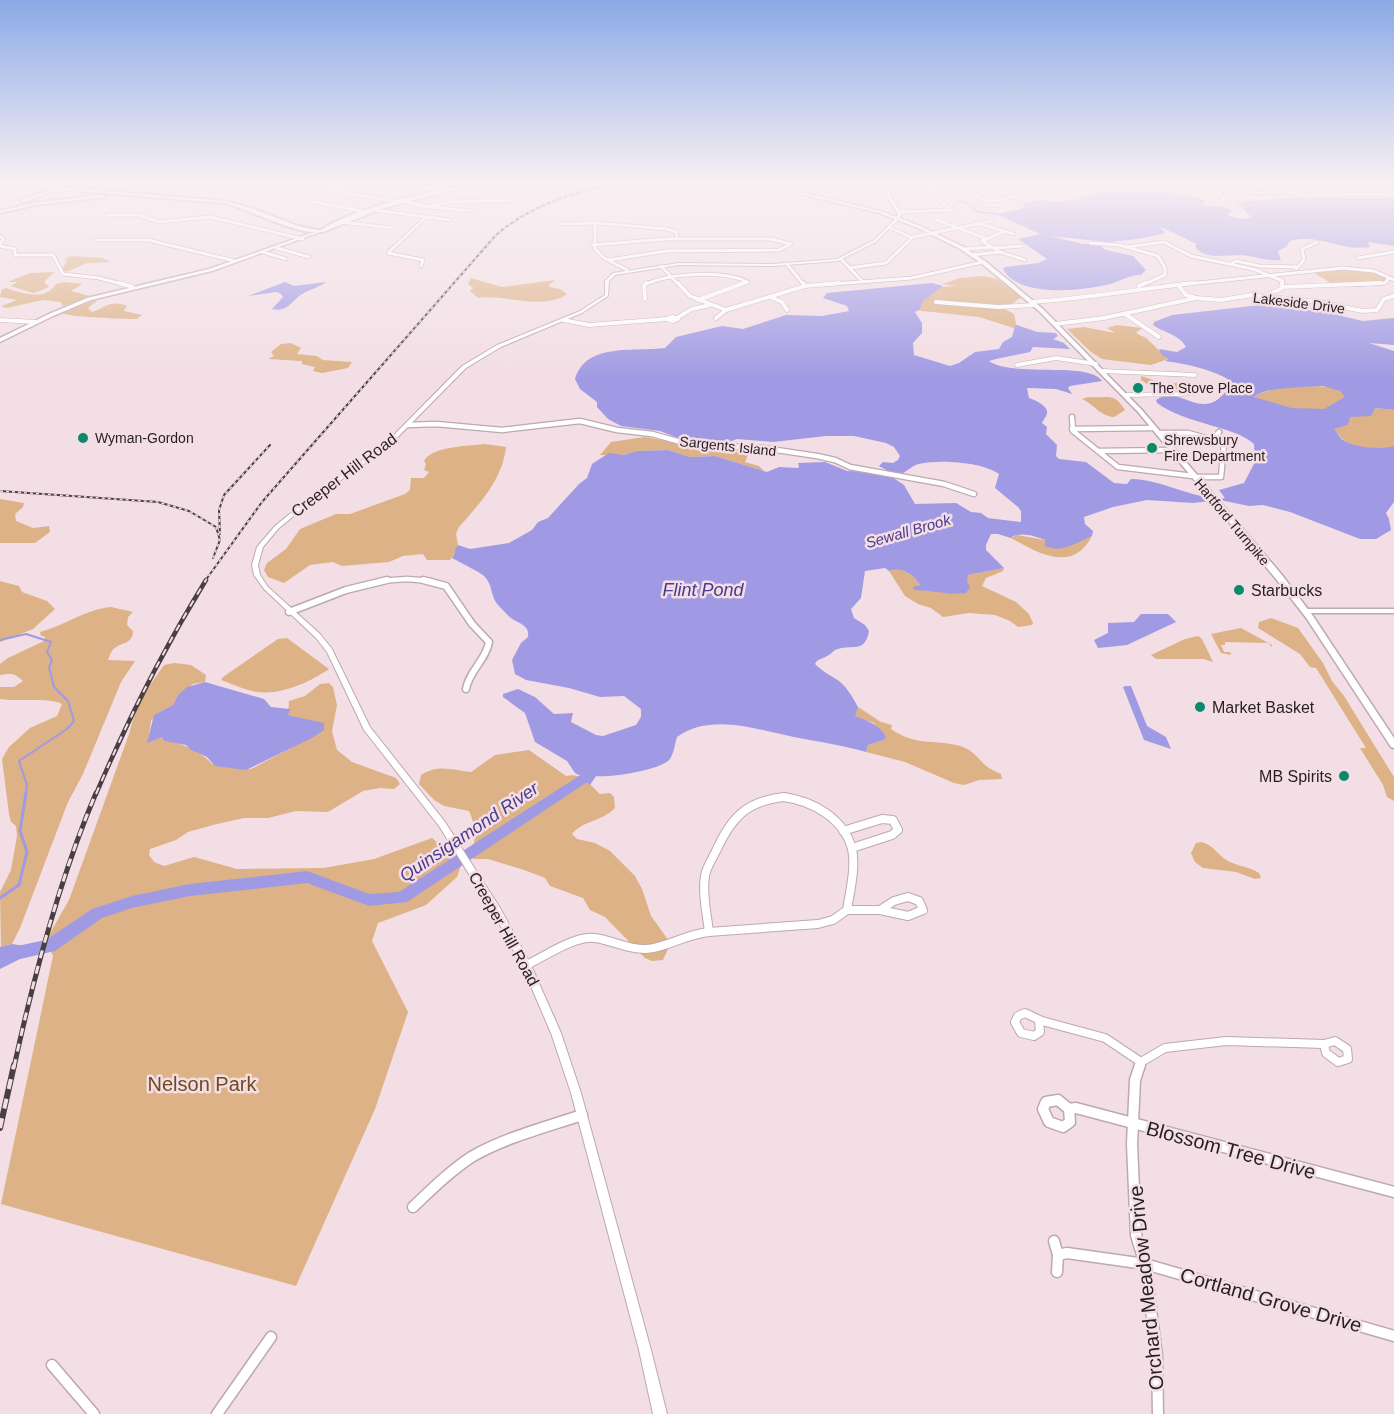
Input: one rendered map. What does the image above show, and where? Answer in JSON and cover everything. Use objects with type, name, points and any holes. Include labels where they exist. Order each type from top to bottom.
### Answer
[{"type":"main road","points":[[0,340],[82,302],[133,287],[194,274],[276,248]]},
{"type":"main road","name":"Hartford Turnpike","points":[[964,249],[1033,303],[1125,395],[1305,611],[1394,745]]},
{"type":"main road","points":[[1305,611],[1394,612]]},
{"type":"street","points":[[10,248],[15,249],[15,255],[53,255],[59,272],[64,275],[99,278],[133,287]]},
{"type":"street","points":[[181,248],[235,261]]},
{"type":"street","points":[[276,248],[309,257]]},
{"type":"street","points":[[393,248],[388,253],[423,260],[421,266]]},
{"type":"street","points":[[594,248],[598,254],[626,271],[661,266],[787,264],[841,259],[862,248]]},
{"type":"street","points":[[609,260],[654,252],[776,250],[782,248]]},
{"type":"street","points":[[849,268],[886,263],[902,248]]},
{"type":"street","points":[[964,249],[993,248],[1025,260]]},
{"type":"street","points":[[1126,290],[1161,278],[1166,272],[1158,256],[1130,248]]},
{"type":"street","points":[[1176,248],[1194,257],[1272,275],[1282,281],[1282,287]]},
{"type":"street","points":[[1294,273],[1304,260],[1302,249],[1304,248]]},
{"type":"street","points":[[263,252],[286,259]]},
{"type":"street","points":[[972,255],[1000,252]]},
{"type":"street","points":[[1374,271],[1358,258],[1394,252]]},
{"type":"street","points":[[841,259],[863,282]]},
{"type":"street","points":[[1231,264],[1238,261],[1259,266],[1297,267]]},
{"type":"street","points":[[716,318],[726,310],[805,286],[915,278],[983,262]]},
{"type":"street","points":[[787,264],[805,286]]},
{"type":"street","points":[[661,266],[685,292],[698,300],[726,310]]},
{"type":"street","points":[[936,302],[991,307],[1072,299],[1126,290],[1349,268],[1374,271],[1394,280]]},
{"type":"street","name":"Creeper Hill Road","points":[[626,271],[614,274],[608,279],[607,295],[603,299],[564,320],[488,352],[464,367],[386,446],[275,530],[260,547],[255,562],[257,575],[266,588],[328,648],[367,728],[437,817],[497,911],[526,965],[556,1033],[582,1115],[645,1350],[658,1414]]},
{"type":"street","points":[[645,299],[644,286],[648,282],[670,278],[739,278],[748,282],[698,300]]},
{"type":"street","points":[[1263,296],[1282,287],[1376,284],[1386,282],[1389,278]]},
{"type":"street","points":[[1178,285],[1186,295],[1196,298]]},
{"type":"street","name":"Lakeside Drive","points":[[1055,324],[1125,314],[1196,298],[1217,300],[1263,296],[1369,311],[1378,309],[1384,300],[1394,296]]},
{"type":"street","points":[[770,297],[783,303],[787,310]]},
{"type":"street","points":[[564,320],[601,326],[649,318],[677,318],[692,309],[710,305]]},
{"type":"street","points":[[1125,314],[1159,337]]},
{"type":"street","points":[[0,320],[36,322]]},
{"type":"street","points":[[1017,365],[1056,358],[1096,364]]},
{"type":"street","points":[[1102,370],[1195,375]]},
{"type":"street","points":[[1125,395],[1190,393],[1199,387]]},
{"type":"street","points":[[1072,417],[1072,429],[1120,467],[1218,478],[1222,475],[1224,443],[1188,433],[1072,429]]},
{"type":"street","name":"Sargents Island","points":[[408,425],[438,424],[496,431],[580,421],[609,429],[660,436],[682,443],[763,448],[820,457],[850,467],[944,484],[974,494]]},
{"type":"street","points":[[1212,440],[1219,432]]},
{"type":"street","points":[[1098,451],[1172,450]]},
{"type":"street","points":[[290,612],[366,583],[418,579],[446,586],[472,624],[489,642],[487,651],[467,682],[466,689]]},
{"type":"street","points":[[708,932],[705,873],[735,817],[754,804],[779,797],[804,799],[824,810],[843,831],[852,848],[847,910]]},
{"type":"street","points":[[843,831],[882,819],[893,820],[898,826],[898,830],[892,835],[852,848]]},
{"type":"street","points":[[526,965],[576,941],[594,938],[628,947],[647,949],[660,947],[677,937],[708,932],[818,924],[834,920],[847,910],[880,910],[902,915],[914,915],[923,910],[919,901],[907,897],[895,899],[880,910]]},
{"type":"street","points":[[1039,1021],[1100,1034],[1126,1049],[1141,1062],[1165,1048],[1226,1041],[1324,1044]]},
{"type":"street","name":"Orchard Meadow Drive","points":[[1141,1062],[1135,1080],[1133,1124],[1136,1235],[1144,1264],[1157,1355],[1158,1414]]},
{"type":"street","name":"Blossom Tree Drive","points":[[1069,1108],[1394,1192]]},
{"type":"street","points":[[413,1207],[437,1183],[472,1157],[514,1139],[582,1115]]},
{"type":"street","points":[[1054,1242],[1058,1255],[1057,1272]]},
{"type":"street","name":"Cortland Grove Drive","points":[[1058,1255],[1067,1253],[1144,1264],[1394,1336]]},
{"type":"street","points":[[217,1414],[272,1337]]},
{"type":"street","points":[[52,1365],[94,1414]]},
{"type":"green space","points":[[70,256],[102,258],[112,262],[87,263],[69,271],[60,272],[67,261],[64,260]]},
{"type":"green space","points":[[1339,268],[1378,272],[1389,278],[1385,283],[1334,285],[1311,271]]},
{"type":"green space","points":[[54,272],[44,282],[49,287],[34,293],[10,286],[18,282],[8,282],[30,273]]},
{"type":"green space","points":[[983,276],[997,279],[1021,297],[1012,304],[998,305],[1014,314],[1017,329],[979,317],[913,310],[938,287],[958,286],[942,284],[960,278]]},
{"type":"green space","points":[[471,278],[502,287],[555,280],[549,285],[550,287],[560,289],[567,294],[558,299],[535,302],[478,298],[470,291],[473,288],[468,284]]},
{"type":"green space","points":[[65,282],[83,284],[71,291],[90,296],[63,306],[60,302],[43,300],[6,308],[1,306],[17,300],[0,297],[2,289],[33,295],[46,293],[56,284]]},
{"type":"green space","points":[[97,301],[88,308],[92,312],[108,305],[121,304],[127,306],[124,311],[142,315],[137,319],[131,319],[85,317],[62,313]]},
{"type":"green space","points":[[1117,325],[1142,328],[1136,333],[1146,338],[1168,359],[1151,365],[1102,359],[1091,352],[1067,329],[1084,327],[1115,333],[1107,328]]},
{"type":"green space","points":[[291,343],[301,348],[297,354],[317,356],[323,360],[352,362],[348,368],[322,373],[313,371],[315,367],[302,364],[302,361],[268,359],[274,356],[271,352],[281,344]]},
{"type":"green space","points":[[1141,376],[1165,384],[1178,383],[1193,389],[1180,393],[1166,392],[1147,384],[1141,380]]},
{"type":"green space","points":[[1299,386],[1331,388],[1346,397],[1339,403],[1317,410],[1279,406],[1254,397],[1269,391]]},
{"type":"green space","points":[[1088,397],[1113,398],[1125,410],[1114,417],[1109,416],[1082,399]]},
{"type":"green space","points":[[1375,408],[1394,410],[1394,491],[1333,429],[1348,425],[1349,417]]},
{"type":"green space","points":[[645,437],[746,454],[748,455],[745,462],[759,466],[764,471],[715,456],[690,457],[668,450],[600,455],[611,442]]},
{"type":"green space","points":[[485,444],[506,447],[504,459],[489,490],[459,527],[456,534],[458,545],[450,560],[427,560],[423,554],[403,556],[389,562],[342,566],[333,562],[310,565],[284,583],[268,577],[264,570],[267,563],[286,549],[300,529],[336,514],[350,514],[405,494],[410,490],[411,478],[424,478],[429,472],[424,470],[426,464],[424,461],[435,452]]},
{"type":"green space","points":[[0,499],[24,503],[15,514],[16,521],[33,528],[49,526],[50,532],[35,543],[0,543]]},
{"type":"green space","points":[[1017,535],[1045,540],[1049,548],[1092,536],[1075,554],[1055,557],[1033,550],[1011,538]]},
{"type":"green space","points":[[1004,568],[1003,571],[986,578],[982,586],[1016,602],[1029,614],[1032,625],[1018,627],[995,615],[969,613],[943,617],[931,608],[918,604],[905,596],[889,571],[898,570],[911,575],[920,585],[914,590],[961,594],[968,575]]},
{"type":"green space","points":[[0,581],[19,586],[22,592],[47,601],[55,609],[33,629],[0,642]]},
{"type":"green space","points":[[111,607],[133,612],[128,617],[127,625],[133,631],[131,639],[115,648],[108,660],[135,661],[121,682],[83,774],[68,802],[20,928],[12,944],[1,947],[0,892],[11,870],[17,836],[16,826],[11,822],[9,814],[2,759],[9,747],[30,728],[57,716],[62,704],[50,701],[0,699],[0,687],[14,687],[23,681],[13,674],[0,675],[0,664],[44,641],[45,637],[41,636],[40,632],[93,611]]},
{"type":"green space","points":[[1271,618],[1298,628],[1323,663],[1332,681],[1344,696],[1394,777],[1394,801],[1387,797],[1383,785],[1360,748],[1366,748],[1316,668],[1310,667],[1300,654],[1258,628],[1259,622]]},
{"type":"green space","points":[[1241,628],[1272,645],[1272,647],[1268,643],[1225,642],[1225,645],[1221,645],[1224,652],[1230,652],[1231,655],[1221,653],[1211,634]]},
{"type":"green space","points":[[1198,636],[1202,639],[1213,662],[1203,659],[1156,659],[1151,655],[1185,639]]},
{"type":"green space","points":[[287,638],[329,669],[305,683],[277,692],[253,691],[221,680],[278,639]]},
{"type":"green space","name":"Nelson Park","points":[[174,663],[191,665],[206,675],[205,682],[193,684],[178,695],[173,705],[158,713],[151,721],[148,742],[162,737],[164,741],[183,745],[197,752],[212,764],[251,769],[293,747],[307,720],[288,715],[289,701],[305,696],[320,684],[329,683],[333,687],[337,705],[332,731],[337,750],[352,762],[396,778],[400,784],[394,789],[380,788],[363,791],[328,812],[296,811],[268,818],[244,818],[188,832],[176,840],[150,849],[149,855],[154,862],[164,866],[194,857],[237,869],[324,868],[374,859],[432,838],[441,850],[461,865],[457,877],[426,905],[378,923],[372,941],[408,1012],[375,1109],[296,1286],[1,1204],[53,956],[46,940],[69,900],[129,734],[138,702],[164,665]]},
{"type":"green space","points":[[858,707],[881,722],[892,725],[891,729],[910,739],[954,744],[967,749],[987,766],[1001,774],[1002,779],[979,780],[964,785],[905,762],[866,752],[868,745],[884,740],[874,723],[854,716]]},
{"type":"green space","points":[[529,750],[566,776],[581,777],[600,794],[610,793],[614,797],[615,808],[605,816],[581,826],[572,834],[577,839],[595,843],[610,851],[635,876],[651,916],[669,941],[663,960],[652,961],[645,958],[605,917],[590,910],[583,898],[550,886],[545,878],[524,870],[488,859],[474,859],[469,854],[474,845],[475,833],[469,811],[444,806],[434,800],[419,784],[421,775],[434,770],[471,772],[495,755]]},
{"type":"green space","points":[[1196,843],[1209,845],[1228,861],[1259,873],[1261,878],[1255,879],[1236,872],[1203,868],[1195,862],[1191,853]]},
{"type":"water","points":[[1031,248],[1103,248],[1133,256],[1146,270],[1141,275],[1110,284],[1084,289],[1052,290],[1022,285],[1003,269],[1038,263],[1047,259]]},
{"type":"water","points":[[1197,248],[1284,248],[1278,251],[1281,260],[1244,255],[1209,255]]},
{"type":"water","points":[[285,282],[294,286],[326,282],[278,310],[272,309],[283,297],[281,294],[276,292],[248,296]]},
{"type":"water","name":"Flint Pond","points":[[932,283],[943,286],[923,301],[920,309],[915,312],[922,323],[922,333],[913,343],[914,355],[950,366],[975,352],[999,349],[1003,342],[1012,337],[1017,325],[1037,332],[1056,333],[1058,336],[1053,339],[1064,343],[1070,349],[1033,347],[1030,352],[989,361],[1000,366],[1015,368],[1082,372],[1094,375],[1102,381],[1070,386],[1068,388],[1072,394],[1056,389],[1027,388],[1029,398],[1046,408],[1047,415],[1042,423],[1047,427],[1046,434],[1057,445],[1056,456],[1059,459],[1086,462],[1114,483],[1127,484],[1131,479],[1144,480],[1213,498],[1225,498],[1219,490],[1244,483],[1255,462],[1254,444],[1235,433],[1181,416],[1157,403],[1156,400],[1170,396],[1197,403],[1211,403],[1218,400],[1233,386],[1231,381],[1208,370],[1165,361],[1168,359],[1161,354],[1159,349],[1177,352],[1186,347],[1175,336],[1153,325],[1154,322],[1172,315],[1261,305],[1325,312],[1363,321],[1394,318],[1394,345],[1369,343],[1394,351],[1394,410],[1375,408],[1371,416],[1350,417],[1348,425],[1334,429],[1343,440],[1354,445],[1376,448],[1394,446],[1394,502],[1386,513],[1391,530],[1376,539],[1360,539],[1290,512],[1263,505],[1249,506],[1220,500],[1193,503],[1147,500],[1113,507],[1084,517],[1085,524],[1093,531],[1092,536],[1063,548],[1045,546],[1045,540],[1032,536],[1018,535],[1011,538],[991,534],[986,550],[1004,568],[968,575],[967,581],[970,587],[966,593],[914,590],[913,587],[920,585],[911,575],[903,571],[889,571],[885,568],[865,571],[861,598],[851,609],[854,618],[865,625],[869,631],[867,638],[860,646],[835,650],[815,664],[843,685],[858,707],[855,716],[877,726],[886,737],[884,740],[868,745],[866,752],[750,727],[705,725],[677,737],[671,757],[665,763],[635,772],[596,776],[590,785],[575,773],[567,761],[535,742],[525,713],[503,697],[503,694],[518,689],[535,697],[554,714],[573,713],[571,722],[596,735],[603,736],[636,725],[641,717],[641,709],[624,696],[600,697],[569,688],[526,680],[515,674],[512,660],[521,643],[528,637],[527,630],[509,617],[498,605],[484,576],[452,558],[458,545],[470,549],[509,543],[532,530],[538,522],[548,518],[587,478],[592,464],[609,453],[623,455],[637,451],[668,450],[690,457],[715,456],[767,472],[779,467],[798,468],[798,463],[825,462],[847,471],[876,472],[892,477],[904,485],[915,504],[956,503],[988,518],[1021,522],[1021,511],[1018,507],[995,488],[999,474],[983,467],[938,462],[917,465],[903,473],[890,472],[879,466],[883,462],[893,463],[898,460],[900,456],[894,447],[854,436],[826,436],[773,442],[737,439],[723,444],[683,440],[660,431],[621,426],[608,419],[597,407],[597,402],[580,389],[575,379],[581,367],[589,359],[600,354],[665,348],[676,337],[722,326],[743,329],[786,315],[822,316],[849,311],[847,306],[823,298],[827,293]],"holes":[[[1323,386],[1340,391],[1345,397],[1324,409],[1292,408],[1254,397],[1267,391],[1297,387]]]},
{"type":"water","points":[[1141,614],[1168,614],[1176,622],[1127,645],[1098,648],[1094,640],[1108,633],[1108,623],[1134,622]]},
{"type":"water","points":[[205,682],[264,699],[271,707],[290,709],[288,715],[324,723],[324,730],[246,770],[215,766],[207,757],[191,750],[186,745],[164,741],[162,737],[147,743],[154,715],[173,705],[178,695],[187,687]]},
{"type":"water","points":[[1131,686],[1147,726],[1166,737],[1171,749],[1144,740],[1123,687]]},
{"type":"water","points":[[12,944],[30,947],[25,953],[0,966],[0,947]]},
{"type":"waterway","points":[[0,640],[26,634],[51,642],[47,652],[52,660],[49,667],[54,687],[68,701],[74,721],[67,729],[19,761],[27,785],[26,794]]},
{"type":"waterway","name":"Quinsigamond River","points":[[0,962],[17,953],[50,946],[97,913],[132,902],[190,890],[307,877],[369,900],[402,898],[596,770]]},
{"type":"waterway","points":[[0,898],[19,885],[27,852],[20,831],[26,793]]},
{"type":"railway","points":[[205,581],[262,502],[485,248]]},
{"type":"railway","points":[[220,534],[219,510],[224,495],[270,445]]},
{"type":"railway","points":[[0,491],[158,502],[189,511],[216,527],[220,540],[213,558]]},
{"type":"railway","points":[[96,794],[147,685],[206,580]]},
{"type":"railway","points":[[14,1067],[30,998],[59,894],[96,793]]},
{"type":"railway","points":[[0,1128],[14,1065]]},
{"type":"place","name":"The Stove Place","points":[[1138,388]]},
{"type":"place","name":"Wyman-Gordon","points":[[83,438]]},
{"type":"place","name":"Shrewsbury Fire Department","points":[[1152,448]]},
{"type":"place","name":"Starbucks","points":[[1239,590]]},
{"type":"place","name":"Market Basket","points":[[1200,707]]},
{"type":"place","name":"MB Spirits","points":[[1344,776]]},
{"type":"water label","name":"Sewall Brook","points":[[908,531]]}]
